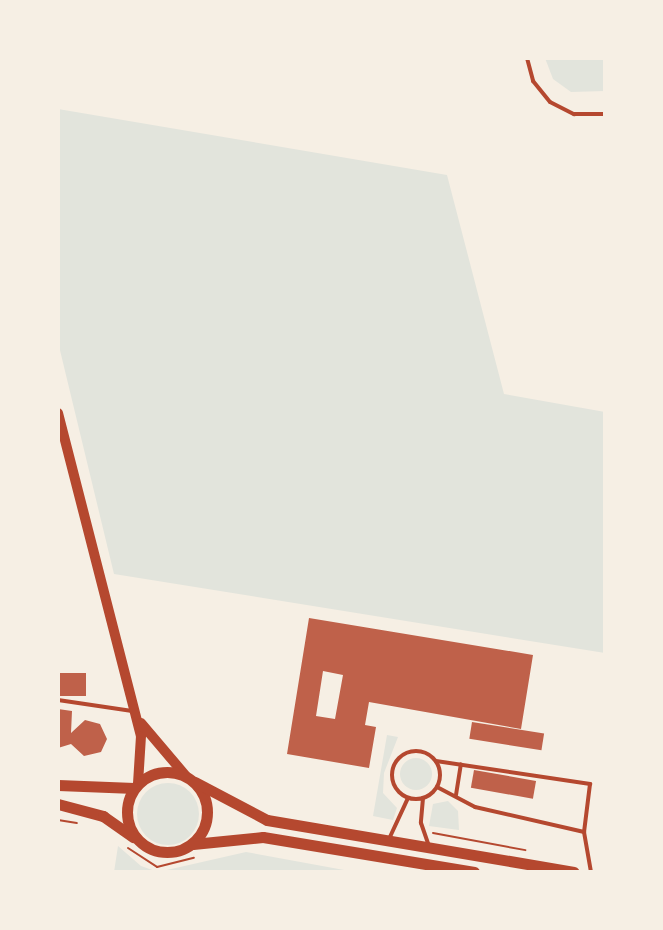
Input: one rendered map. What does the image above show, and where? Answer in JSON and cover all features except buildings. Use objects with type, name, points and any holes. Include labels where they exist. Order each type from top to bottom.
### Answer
[{"type":"main road","points":[[58,785],[136,786],[160,772],[191,779],[267,820],[574,872]]},
{"type":"main road","points":[[191,779],[207,804],[208,817],[193,844]]},
{"type":"main road","points":[[136,786],[127,818],[138,840]]},
{"type":"main road","points":[[58,804],[103,816],[162,852],[193,844],[263,837],[474,872]]},
{"type":"street","points":[[58,413],[143,747],[136,786]]},
{"type":"street","points":[[134,713],[191,779]]},
{"type":"lane","points":[[527,58],[533,81],[550,102],[574,114],[605,114]]},
{"type":"lane","points":[[58,700],[134,713]]},
{"type":"lane","points":[[437,787],[423,798],[408,798],[395,788],[394,764],[414,750],[436,761],[590,784],[584,832],[591,872]]},
{"type":"lane","points":[[436,761],[437,787]]},
{"type":"lane","points":[[456,795],[461,764]]},
{"type":"lane","points":[[437,787],[475,807],[584,832]]},
{"type":"lane","points":[[388,841],[408,798]]},
{"type":"lane","points":[[423,798],[424,831],[430,848]]},
{"type":"path","points":[[424,831],[529,850]]},
{"type":"shaded area","points":[[545,58],[605,58],[605,91],[571,92],[553,79]]},
{"type":"shaded area","points":[[58,109],[447,175],[504,394],[605,412],[605,653],[114,574],[58,342]]},
{"type":"shaded area","points":[[387,735],[398,737],[384,773],[383,793],[397,808],[393,820],[373,816]]},
{"type":"shaded area","points":[[416,758],[427,763],[432,774],[427,785],[416,790],[405,785],[400,774],[405,763]]},
{"type":"shaded area","points":[[168,783],[190,792],[199,814],[190,836],[168,845],[146,836],[137,814],[146,792]]},
{"type":"shaded area","points":[[448,801],[458,811],[459,830],[429,826],[433,804]]},
{"type":"shaded area","points":[[118,846],[141,866],[158,872],[114,872]]},
{"type":"shaded area","points":[[246,852],[355,872],[158,872]]}]
